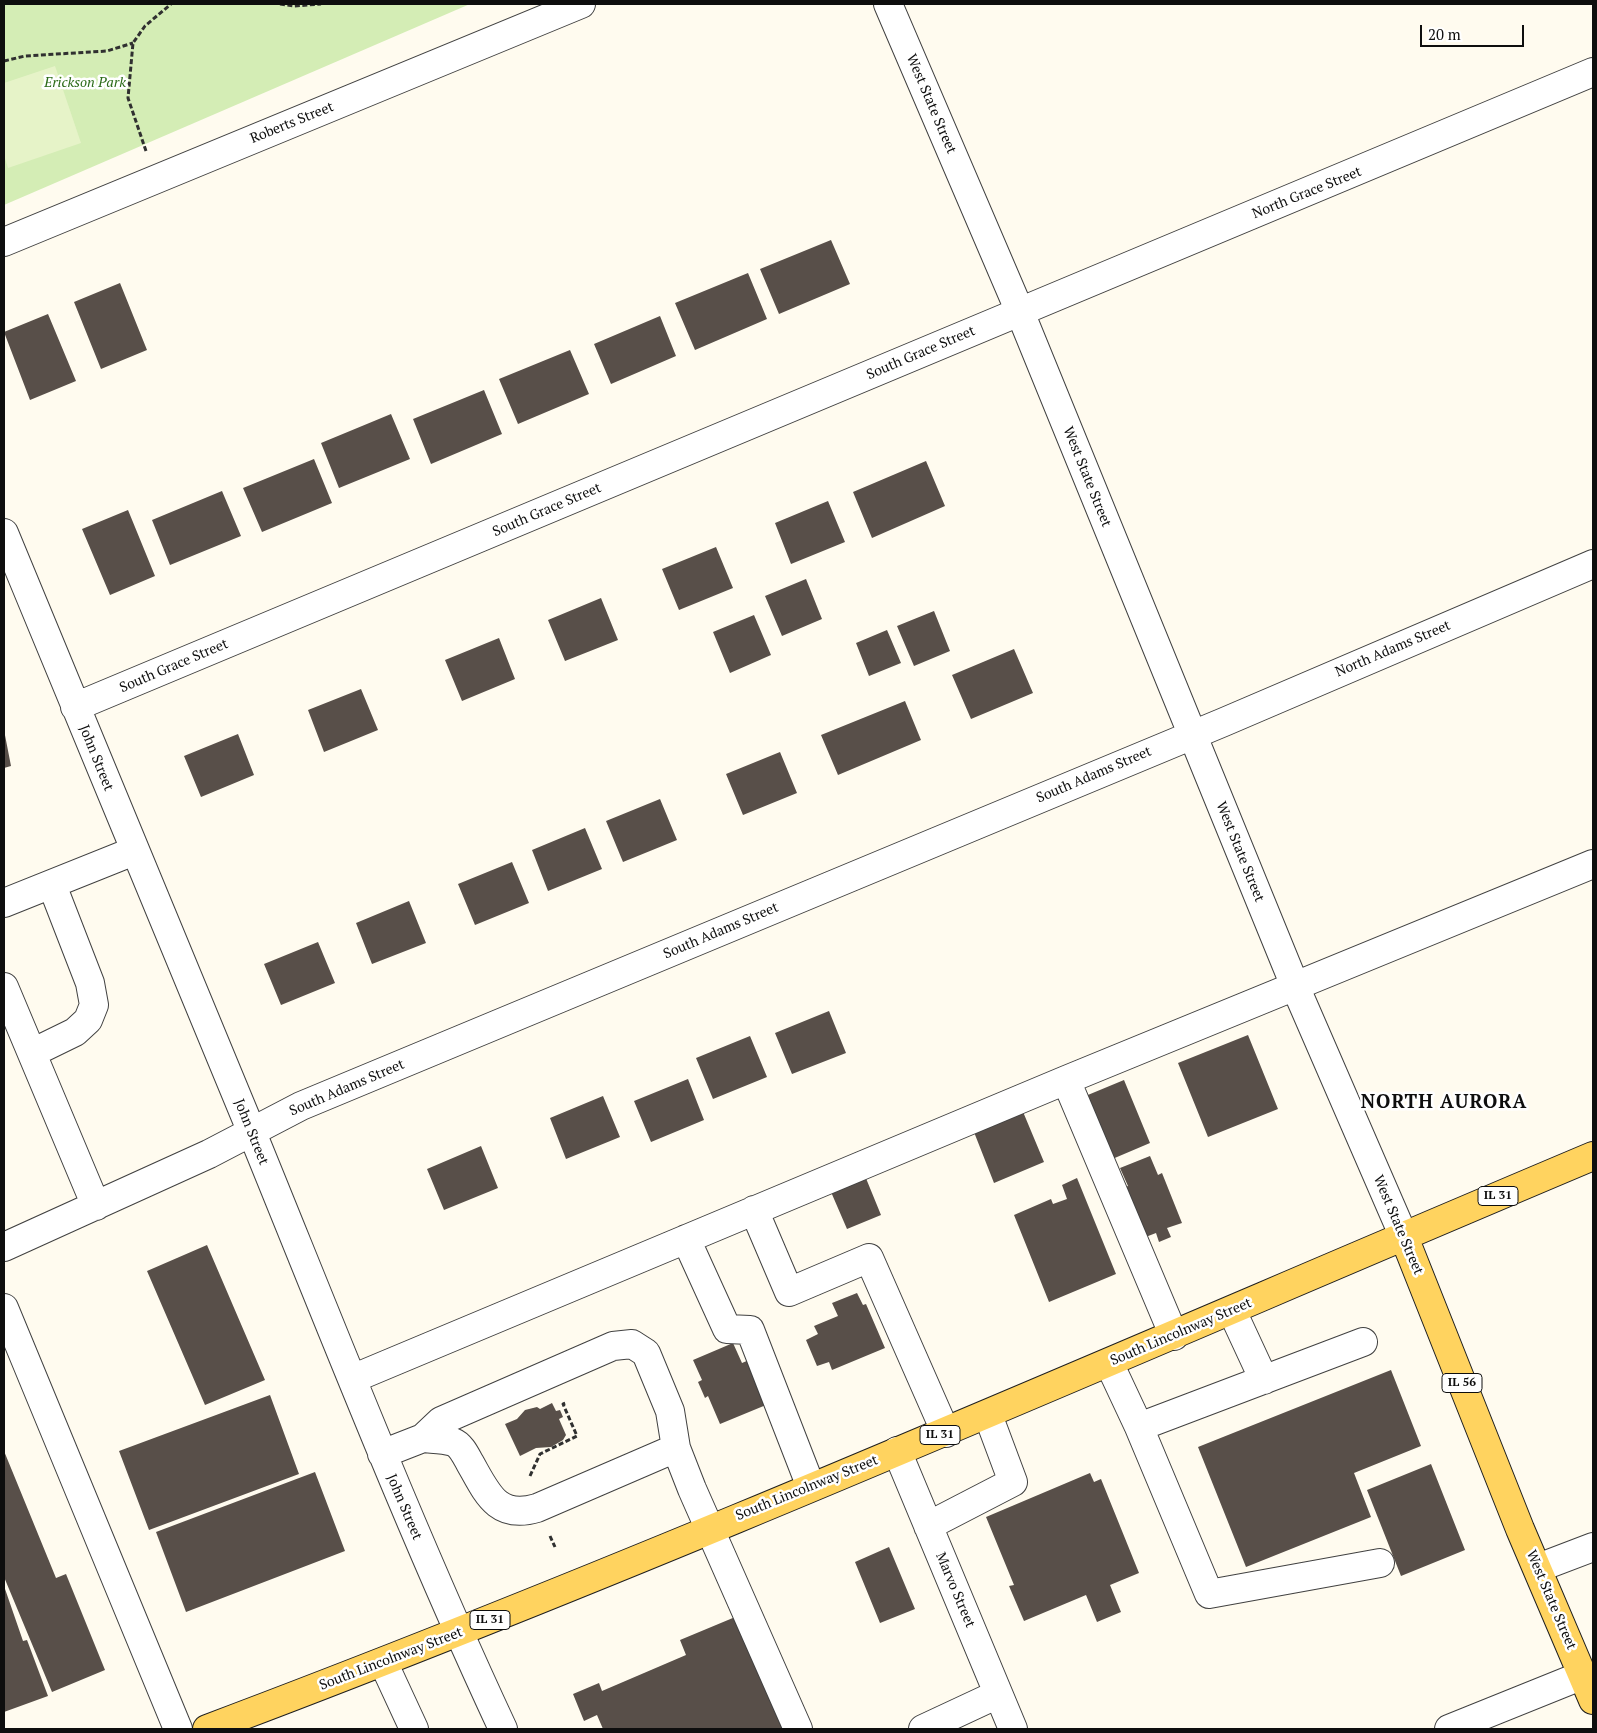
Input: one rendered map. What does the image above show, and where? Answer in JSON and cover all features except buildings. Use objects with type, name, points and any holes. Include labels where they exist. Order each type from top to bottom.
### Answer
[{"type":"main road","name":"IL 31","points":[[1404,1237],[1593,1156]]},
{"type":"main road","name":"South Lincolnway Street","points":[[207,1729],[458,1634],[897,1451],[946,1433],[1404,1237]]},
{"type":"main road","name":"West State Street","points":[[1404,1237],[1520,1529],[1593,1700]]},
{"type":"street","name":"Roberts Street","points":[[4,242],[581,4]]},
{"type":"street","name":"West State Street","points":[[888,4],[1020,312],[1295,986],[1404,1237]]},
{"type":"street","name":"North Grace Street","points":[[1020,312],[1593,72]]},
{"type":"street","name":"South Grace Street","points":[[75,707],[1020,312]]},
{"type":"street","name":"John Street","points":[[4,533],[382,1454],[458,1634],[503,1729]]},
{"type":"street","name":"North Adams Street","points":[[1192,734],[1593,564]]},
{"type":"street","name":"South Adams Street","points":[[6,1239],[96,1206],[301,1106],[1192,734]]},
{"type":"street","points":[[4,903],[134,852]]},
{"type":"street","points":[[352,1379],[1066,1080],[1593,864]]},
{"type":"street","points":[[32,1053],[75,1032],[88,1020],[94,1006],[90,982],[52,885]]},
{"type":"street","points":[[4,987],[96,1206]]},
{"type":"street","points":[[1066,1080],[1174,1336]]},
{"type":"street","points":[[754,1210],[789,1292],[869,1258],[946,1433]]},
{"type":"street","points":[[686,1239],[727,1329],[750,1330],[810,1487]]},
{"type":"street","points":[[4,1308],[178,1729]]},
{"type":"street","points":[[1232,1311],[1264,1380]]},
{"type":"street","points":[[1139,1427],[1363,1342]]},
{"type":"street","points":[[382,1454],[422,1438],[441,1421],[613,1346],[632,1344],[646,1353],[670,1411],[676,1448],[709,1529],[798,1729]]},
{"type":"street","points":[[1109,1363],[1139,1427],[1209,1594],[1380,1563]]},
{"type":"street","points":[[928,1526],[1013,1482],[988,1415]]},
{"type":"street","points":[[422,1438],[454,1442],[464,1452],[497,1505],[518,1512],[538,1508],[676,1448]]},
{"type":"street","name":"Marvo Street","points":[[897,1451],[1013,1729]]},
{"type":"street","points":[[1538,1568],[1593,1547]]},
{"type":"street","points":[[383,1662],[414,1729]]},
{"type":"street","points":[[1449,1729],[1583,1675]]},
{"type":"street","points":[[923,1729],[998,1694]]},
{"type":"path","points":[[156,179],[128,98],[133,43],[145,26],[171,4]]},
{"type":"path","points":[[280,4],[294,6],[321,4]]},
{"type":"path","points":[[4,61],[25,56],[107,51],[133,43]]},
{"type":"path","points":[[527,1483],[540,1454],[577,1436],[563,1404],[572,1400]]},
{"type":"green space","name":"Erickson Park","points":[[4,4],[470,4],[4,205]]},
{"type":"green space","points":[[55,66],[81,143],[8,168],[4,155],[4,83]]},
{"type":"district","name":"NORTH AURORA","points":[[1444,1103]]}]
